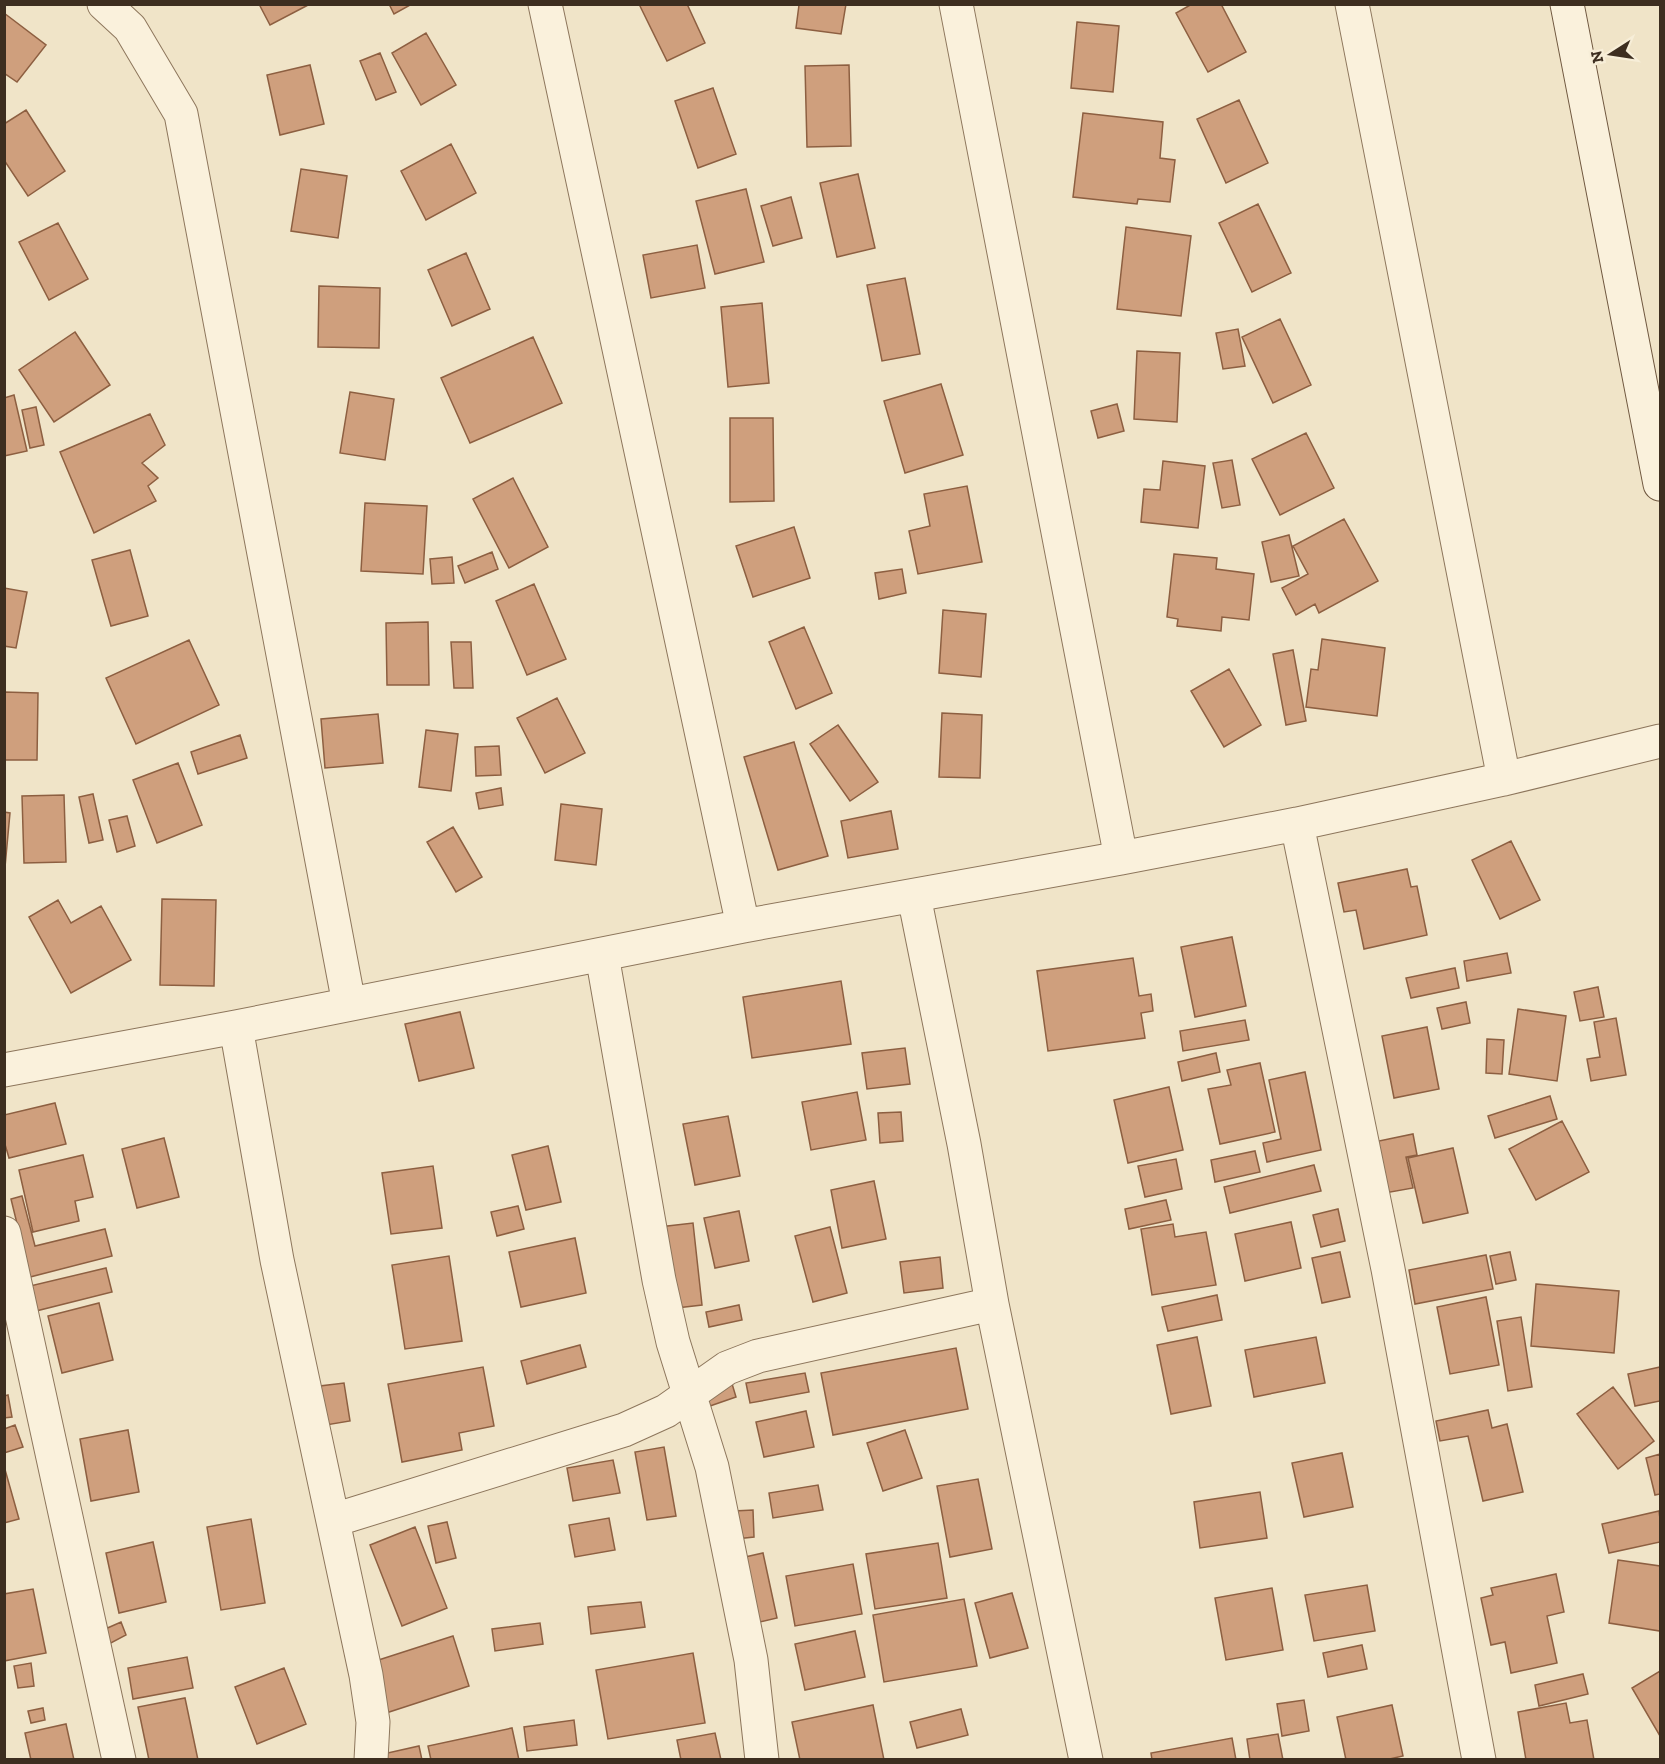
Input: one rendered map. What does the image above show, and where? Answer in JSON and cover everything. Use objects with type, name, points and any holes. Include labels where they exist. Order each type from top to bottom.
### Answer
[{"type":"street","points":[[104,4],[130,28],[181,114],[349,1004]]},
{"type":"street","points":[[545,4],[744,926]]},
{"type":"street","points":[[956,4],[1121,858]]},
{"type":"street","points":[[1352,4],[1504,779]]},
{"type":"street","points":[[1567,4],[1660,484]]},
{"type":"street","points":[[4,1070],[236,1027],[744,926],[1297,824],[1504,779],[1660,741]]},
{"type":"street","points":[[1297,824],[1388,1269],[1479,1760]]},
{"type":"street","points":[[914,896],[964,1144],[992,1304],[1086,1760]]},
{"type":"street","points":[[602,955],[659,1280],[673,1342],[712,1467],[751,1660],[762,1760]]},
{"type":"street","points":[[236,1027],[277,1260],[366,1675],[373,1722],[370,1760]]},
{"type":"street","points":[[4,1233],[119,1760]]},
{"type":"street","points":[[334,1520],[624,1430],[666,1411],[727,1368],[758,1356],[992,1304]]},
{"type":"building","points":[[259,4],[310,4],[270,25]]},
{"type":"building","points":[[389,4],[412,4],[394,14]]},
{"type":"building","points":[[639,4],[687,4],[705,43],[667,61]]},
{"type":"building","points":[[797,4],[846,4],[841,34],[796,28],[799,5]]},
{"type":"building","points":[[1192,4],[1221,4],[1246,52],[1208,72],[1176,13]]},
{"type":"building","points":[[4,13],[46,45],[17,82],[4,73]]},
{"type":"building","points":[[1077,22],[1119,26],[1113,92],[1071,88]]},
{"type":"building","points":[[426,33],[456,85],[421,105],[392,53]]},
{"type":"building","points":[[380,53],[396,92],[376,100],[360,61]]},
{"type":"building","points":[[310,65],[324,124],[280,135],[267,75]]},
{"type":"building","points":[[849,65],[851,146],[807,147],[805,66]]},
{"type":"building","points":[[713,88],[736,154],[698,168],[675,101]]},
{"type":"building","points":[[1239,100],[1268,163],[1226,183],[1197,119]]},
{"type":"building","points":[[26,110],[65,171],[28,196],[4,160],[4,124]]},
{"type":"building","points":[[1083,113],[1163,122],[1160,158],[1175,160],[1170,202],[1138,199],[1137,204],[1073,197]]},
{"type":"building","points":[[451,144],[476,193],[426,220],[401,171]]},
{"type":"building","points":[[301,169],[347,176],[338,238],[291,231]]},
{"type":"building","points":[[858,174],[875,248],[837,257],[820,183]]},
{"type":"building","points":[[746,189],[764,262],[715,274],[696,201]]},
{"type":"building","points":[[791,197],[802,238],[773,246],[761,206]]},
{"type":"building","points":[[1258,204],[1291,273],[1252,292],[1219,223]]},
{"type":"building","points":[[58,223],[88,279],[49,300],[19,242]]},
{"type":"building","points":[[1126,227],[1191,236],[1181,316],[1117,309]]},
{"type":"building","points":[[697,245],[705,288],[651,298],[643,255]]},
{"type":"building","points":[[466,253],[490,309],[452,326],[428,270]]},
{"type":"building","points":[[905,278],[920,354],[882,361],[867,285]]},
{"type":"building","points":[[319,286],[380,288],[379,348],[318,347]]},
{"type":"building","points":[[762,303],[769,383],[728,387],[721,307]]},
{"type":"building","points":[[1280,319],[1311,385],[1273,403],[1242,337]]},
{"type":"building","points":[[1238,329],[1245,366],[1223,369],[1216,333]]},
{"type":"building","points":[[75,332],[110,385],[54,422],[19,370]]},
{"type":"building","points":[[533,337],[562,403],[470,443],[441,378]]},
{"type":"building","points":[[1137,351],[1180,353],[1177,422],[1134,419]]},
{"type":"building","points":[[941,384],[963,455],[905,473],[884,401]]},
{"type":"building","points":[[350,392],[394,399],[385,460],[340,453]]},
{"type":"building","points":[[14,395],[27,451],[4,456],[4,398]]},
{"type":"building","points":[[1117,404],[1124,431],[1098,438],[1091,411]]},
{"type":"building","points":[[36,407],[44,445],[30,448],[22,410]]},
{"type":"building","points":[[150,414],[165,445],[142,463],[158,478],[148,486],[156,501],[94,533],[60,452]]},
{"type":"building","points":[[730,418],[773,418],[774,501],[730,502]]},
{"type":"building","points":[[1306,433],[1334,488],[1280,515],[1252,459]]},
{"type":"building","points":[[1232,460],[1240,505],[1222,508],[1213,463]]},
{"type":"building","points":[[1163,461],[1205,466],[1198,528],[1141,522],[1144,489],[1160,490]]},
{"type":"building","points":[[513,478],[548,547],[509,568],[473,499]]},
{"type":"building","points":[[967,486],[982,562],[918,574],[909,531],[930,526],[924,494]]},
{"type":"building","points":[[365,503],[427,506],[423,574],[361,571]]},
{"type":"building","points":[[1344,519],[1378,581],[1319,613],[1315,604],[1296,615],[1282,588],[1308,574],[1293,546]]},
{"type":"building","points":[[794,527],[810,578],[753,597],[736,546]]},
{"type":"building","points":[[1289,535],[1299,576],[1271,582],[1262,542]]},
{"type":"building","points":[[130,550],[148,616],[111,626],[92,560]]},
{"type":"building","points":[[492,552],[498,569],[465,583],[458,566]]},
{"type":"building","points":[[1174,554],[1217,558],[1216,569],[1254,574],[1249,620],[1222,617],[1221,631],[1177,626],[1178,619],[1167,617]]},
{"type":"building","points":[[452,557],[454,583],[432,584],[430,559]]},
{"type":"building","points":[[902,569],[906,593],[879,599],[875,573]]},
{"type":"building","points":[[534,584],[566,659],[527,675],[496,601]]},
{"type":"building","points":[[4,588],[27,592],[16,648],[4,646]]},
{"type":"building","points":[[943,610],[986,614],[981,677],[939,673]]},
{"type":"building","points":[[428,622],[429,685],[387,685],[386,623]]},
{"type":"building","points":[[804,627],[832,693],[796,709],[769,642]]},
{"type":"building","points":[[1322,639],[1385,648],[1377,716],[1306,707],[1311,669],[1318,670]]},
{"type":"building","points":[[189,640],[219,705],[136,744],[106,678]]},
{"type":"building","points":[[451,642],[471,642],[473,688],[454,688]]},
{"type":"building","points":[[1293,650],[1306,721],[1286,725],[1273,654]]},
{"type":"building","points":[[1229,669],[1261,725],[1224,747],[1191,691]]},
{"type":"building","points":[[4,692],[38,693],[37,760],[4,760]]},
{"type":"building","points":[[557,698],[585,753],[545,773],[517,718]]},
{"type":"building","points":[[942,713],[982,715],[980,778],[939,777]]},
{"type":"building","points":[[378,714],[383,763],[325,768],[321,719]]},
{"type":"building","points":[[838,725],[878,782],[850,801],[810,744]]},
{"type":"building","points":[[426,730],[458,734],[451,791],[419,787]]},
{"type":"building","points":[[240,735],[247,758],[198,774],[191,752]]},
{"type":"building","points":[[794,742],[828,856],[778,870],[744,757]]},
{"type":"building","points":[[499,746],[501,775],[476,776],[475,747]]},
{"type":"building","points":[[178,763],[202,825],[157,843],[133,780]]},
{"type":"building","points":[[501,788],[503,805],[479,809],[476,793]]},
{"type":"building","points":[[93,794],[103,840],[89,843],[79,797]]},
{"type":"building","points":[[64,795],[66,862],[24,863],[22,796]]},
{"type":"building","points":[[561,804],[602,809],[596,865],[555,860]]},
{"type":"building","points":[[891,811],[898,849],[848,858],[841,821]]},
{"type":"building","points":[[4,812],[10,813],[5,867],[4,867]]},
{"type":"building","points":[[127,816],[135,846],[117,852],[109,820]]},
{"type":"building","points":[[453,827],[482,877],[456,892],[427,842]]},
{"type":"building","points":[[1511,841],[1540,900],[1500,919],[1472,860]]},
{"type":"building","points":[[1407,869],[1411,887],[1417,886],[1427,935],[1364,949],[1356,910],[1344,912],[1338,883]]},
{"type":"building","points":[[162,899],[216,900],[214,986],[160,985]]},
{"type":"building","points":[[58,900],[71,923],[101,906],[131,960],[71,993],[29,917]]},
{"type":"building","points":[[1232,937],[1246,1006],[1195,1017],[1181,947]]},
{"type":"building","points":[[1507,953],[1511,973],[1467,981],[1464,961]]},
{"type":"building","points":[[1133,958],[1139,996],[1151,994],[1153,1011],[1141,1013],[1145,1038],[1048,1051],[1037,971]]},
{"type":"building","points":[[1455,968],[1459,988],[1411,998],[1406,978]]},
{"type":"building","points":[[841,981],[851,1044],[752,1058],[743,997]]},
{"type":"building","points":[[1598,987],[1604,1017],[1580,1021],[1574,992]]},
{"type":"building","points":[[1466,1002],[1470,1023],[1442,1029],[1437,1008]]},
{"type":"building","points":[[1518,1009],[1566,1016],[1557,1081],[1509,1074]]},
{"type":"building","points":[[460,1012],[474,1068],[419,1081],[405,1024]]},
{"type":"building","points":[[1616,1018],[1626,1075],[1591,1081],[1587,1059],[1600,1057],[1594,1022]]},
{"type":"building","points":[[1245,1020],[1249,1040],[1183,1051],[1180,1031]]},
{"type":"building","points":[[1427,1027],[1439,1089],[1394,1098],[1382,1036]]},
{"type":"building","points":[[1487,1039],[1504,1040],[1502,1074],[1486,1073]]},
{"type":"building","points":[[905,1048],[910,1084],[867,1089],[862,1053]]},
{"type":"building","points":[[1216,1053],[1220,1072],[1182,1081],[1178,1062]]},
{"type":"building","points":[[1260,1063],[1275,1132],[1220,1144],[1208,1089],[1231,1085],[1227,1070]]},
{"type":"building","points":[[1305,1072],[1321,1150],[1267,1162],[1263,1143],[1281,1139],[1269,1080]]},
{"type":"building","points":[[1169,1087],[1183,1150],[1128,1163],[1114,1100]]},
{"type":"building","points":[[857,1092],[866,1140],[811,1150],[802,1102]]},
{"type":"building","points":[[1550,1096],[1557,1119],[1495,1138],[1488,1116]]},
{"type":"building","points":[[55,1103],[66,1144],[9,1158],[4,1141],[4,1115]]},
{"type":"building","points":[[901,1112],[903,1141],[880,1143],[878,1113]]},
{"type":"building","points":[[728,1116],[740,1176],[695,1185],[683,1124]]},
{"type":"building","points":[[1562,1121],[1589,1172],[1536,1200],[1509,1149]]},
{"type":"building","points":[[1413,1134],[1417,1155],[1406,1157],[1413,1188],[1385,1193],[1374,1142]]},
{"type":"building","points":[[164,1138],[179,1197],[137,1208],[122,1149]]},
{"type":"building","points":[[548,1146],[561,1202],[526,1210],[512,1155]]},
{"type":"building","points":[[1453,1148],[1468,1213],[1423,1223],[1408,1158]]},
{"type":"building","points":[[1255,1151],[1260,1172],[1215,1182],[1211,1160]]},
{"type":"building","points":[[83,1155],[93,1197],[75,1201],[79,1221],[33,1232],[19,1170]]},
{"type":"building","points":[[1176,1159],[1182,1189],[1145,1197],[1138,1166]]},
{"type":"building","points":[[1314,1165],[1321,1191],[1230,1213],[1224,1187]]},
{"type":"building","points":[[433,1166],[442,1228],[391,1234],[382,1173]]},
{"type":"building","points":[[874,1181],[886,1239],[842,1248],[831,1190]]},
{"type":"building","points":[[22,1196],[35,1246],[105,1229],[112,1256],[30,1277],[11,1199]]},
{"type":"building","points":[[1166,1200],[1171,1220],[1129,1229],[1125,1209]]},
{"type":"building","points":[[518,1206],[524,1229],[497,1236],[491,1212]]},
{"type":"building","points":[[1338,1209],[1345,1241],[1321,1247],[1313,1215]]},
{"type":"building","points":[[739,1211],[749,1261],[715,1268],[704,1218]]},
{"type":"building","points":[[1291,1222],[1301,1268],[1245,1281],[1235,1234]]},
{"type":"building","points":[[693,1223],[702,1305],[668,1309],[659,1227]]},
{"type":"building","points":[[1173,1224],[1175,1237],[1206,1232],[1216,1285],[1152,1295],[1141,1229]]},
{"type":"building","points":[[830,1227],[847,1293],[813,1302],[795,1236]]},
{"type":"building","points":[[575,1238],[586,1293],[521,1307],[509,1252]]},
{"type":"building","points":[[1340,1252],[1350,1297],[1322,1303],[1312,1258]]},
{"type":"building","points":[[1510,1252],[1516,1280],[1496,1284],[1490,1256]]},
{"type":"building","points":[[1486,1255],[1493,1289],[1415,1304],[1409,1270]]},
{"type":"building","points":[[449,1256],[462,1341],[405,1349],[392,1265]]},
{"type":"building","points":[[940,1257],[943,1288],[904,1293],[900,1262]]},
{"type":"building","points":[[106,1268],[112,1292],[36,1311],[30,1286]]},
{"type":"building","points":[[1536,1284],[1619,1291],[1614,1353],[1531,1346]]},
{"type":"building","points":[[1217,1295],[1222,1320],[1168,1331],[1162,1307]]},
{"type":"building","points":[[1486,1297],[1499,1365],[1450,1374],[1437,1307]]},
{"type":"building","points":[[99,1303],[113,1360],[62,1373],[48,1316]]},
{"type":"building","points":[[739,1305],[742,1320],[709,1327],[706,1312]]},
{"type":"building","points":[[1521,1317],[1532,1387],[1508,1391],[1497,1321]]},
{"type":"building","points":[[1197,1337],[1211,1406],[1171,1414],[1157,1345]]},
{"type":"building","points":[[1316,1337],[1325,1383],[1254,1397],[1245,1350]]},
{"type":"building","points":[[580,1345],[586,1367],[527,1384],[521,1361]]},
{"type":"building","points":[[956,1348],[968,1409],[833,1435],[821,1373]]},
{"type":"building","points":[[483,1367],[494,1426],[459,1433],[462,1450],[402,1462],[388,1384]]},
{"type":"building","points":[[727,1367],[736,1397],[710,1406],[701,1376]]},
{"type":"building","points":[[1660,1367],[1660,1401],[1635,1406],[1628,1374]]},
{"type":"building","points":[[805,1373],[809,1392],[750,1403],[746,1383]]},
{"type":"building","points":[[344,1383],[350,1421],[326,1425],[320,1386]]},
{"type":"building","points":[[1613,1387],[1654,1441],[1618,1469],[1577,1414]]},
{"type":"building","points":[[8,1395],[12,1417],[4,1418],[4,1396]]},
{"type":"building","points":[[1488,1410],[1492,1428],[1507,1424],[1523,1492],[1483,1501],[1468,1436],[1440,1441],[1436,1421]]},
{"type":"building","points":[[806,1411],[814,1447],[764,1457],[756,1422]]},
{"type":"building","points":[[15,1425],[23,1447],[4,1453],[4,1429]]},
{"type":"building","points":[[128,1430],[139,1492],[91,1501],[80,1439]]},
{"type":"building","points":[[905,1430],[922,1478],[883,1491],[867,1443]]},
{"type":"building","points":[[664,1447],[676,1516],[647,1520],[635,1452]]},
{"type":"building","points":[[1342,1453],[1353,1507],[1304,1517],[1292,1463]]},
{"type":"building","points":[[1660,1454],[1660,1494],[1655,1495],[1646,1458]]},
{"type":"building","points":[[613,1460],[620,1493],[573,1501],[567,1468]]},
{"type":"building","points":[[4,1466],[19,1519],[4,1523]]},
{"type":"building","points":[[978,1479],[992,1549],[950,1557],[937,1486]]},
{"type":"building","points":[[818,1485],[823,1510],[773,1518],[769,1493]]},
{"type":"building","points":[[1260,1492],[1267,1538],[1200,1548],[1194,1502]]},
{"type":"building","points":[[753,1510],[754,1537],[736,1539],[734,1511]]},
{"type":"building","points":[[1659,1511],[1660,1542],[1609,1553],[1602,1524]]},
{"type":"building","points":[[609,1518],[615,1550],[575,1557],[569,1525]]},
{"type":"building","points":[[251,1519],[265,1603],[221,1610],[207,1527]]},
{"type":"building","points":[[447,1522],[456,1558],[436,1563],[428,1526]]},
{"type":"building","points":[[415,1527],[447,1608],[402,1626],[370,1545]]},
{"type":"building","points":[[153,1542],[166,1602],[119,1613],[106,1553]]},
{"type":"building","points":[[938,1543],[947,1598],[875,1609],[866,1554]]},
{"type":"building","points":[[763,1553],[777,1618],[751,1624],[736,1559]]},
{"type":"building","points":[[1618,1560],[1660,1566],[1660,1631],[1609,1623]]},
{"type":"building","points":[[853,1564],[862,1614],[795,1626],[786,1576]]},
{"type":"building","points":[[1556,1574],[1564,1612],[1547,1616],[1557,1663],[1511,1673],[1505,1642],[1491,1645],[1481,1598],[1493,1595],[1491,1588]]},
{"type":"building","points":[[1367,1585],[1375,1631],[1314,1641],[1305,1595]]},
{"type":"building","points":[[1272,1588],[1283,1650],[1226,1660],[1215,1598]]},
{"type":"building","points":[[33,1589],[46,1653],[4,1661],[4,1594]]},
{"type":"building","points":[[1012,1593],[1028,1648],[990,1658],[975,1603]]},
{"type":"building","points":[[964,1599],[977,1666],[884,1682],[873,1615]]},
{"type":"building","points":[[641,1602],[645,1627],[591,1634],[588,1607]]},
{"type":"building","points":[[121,1622],[126,1635],[109,1644],[103,1630]]},
{"type":"building","points":[[540,1623],[543,1644],[495,1651],[492,1629]]},
{"type":"building","points":[[855,1631],[865,1677],[805,1690],[795,1644]]},
{"type":"building","points":[[453,1636],[469,1686],[380,1715],[363,1665]]},
{"type":"building","points":[[1362,1645],[1367,1669],[1328,1677],[1323,1653]]},
{"type":"building","points":[[693,1653],[705,1723],[608,1739],[596,1670]]},
{"type":"building","points":[[187,1657],[193,1688],[133,1699],[128,1668]]},
{"type":"building","points":[[31,1663],[34,1686],[18,1688],[14,1666]]},
{"type":"building","points":[[284,1668],[306,1724],[257,1744],[235,1687]]},
{"type":"building","points":[[1660,1671],[1660,1736],[1632,1688]]},
{"type":"building","points":[[1583,1674],[1588,1694],[1539,1706],[1535,1685]]},
{"type":"building","points":[[185,1698],[198,1760],[149,1760],[138,1707]]},
{"type":"building","points":[[1304,1700],[1309,1731],[1282,1736],[1277,1704]]},
{"type":"building","points":[[1566,1703],[1570,1723],[1587,1720],[1594,1760],[1526,1760],[1518,1712]]},
{"type":"building","points":[[873,1705],[884,1760],[800,1760],[792,1722]]},
{"type":"building","points":[[1392,1705],[1403,1756],[1385,1760],[1346,1760],[1337,1717]]},
{"type":"building","points":[[43,1708],[45,1720],[31,1723],[28,1711]]},
{"type":"building","points":[[961,1709],[968,1735],[917,1748],[910,1722]]},
{"type":"building","points":[[574,1720],[577,1745],[527,1751],[524,1727]]},
{"type":"building","points":[[66,1724],[74,1760],[31,1760],[25,1733]]},
{"type":"building","points":[[512,1728],[519,1760],[431,1760],[428,1746]]},
{"type":"building","points":[[715,1733],[721,1760],[681,1760],[677,1740]]},
{"type":"building","points":[[1278,1734],[1283,1760],[1250,1760],[1247,1739]]},
{"type":"building","points":[[1232,1738],[1236,1760],[1152,1760],[1151,1753]]},
{"type":"building","points":[[419,1746],[422,1760],[384,1760],[383,1754]]}]
